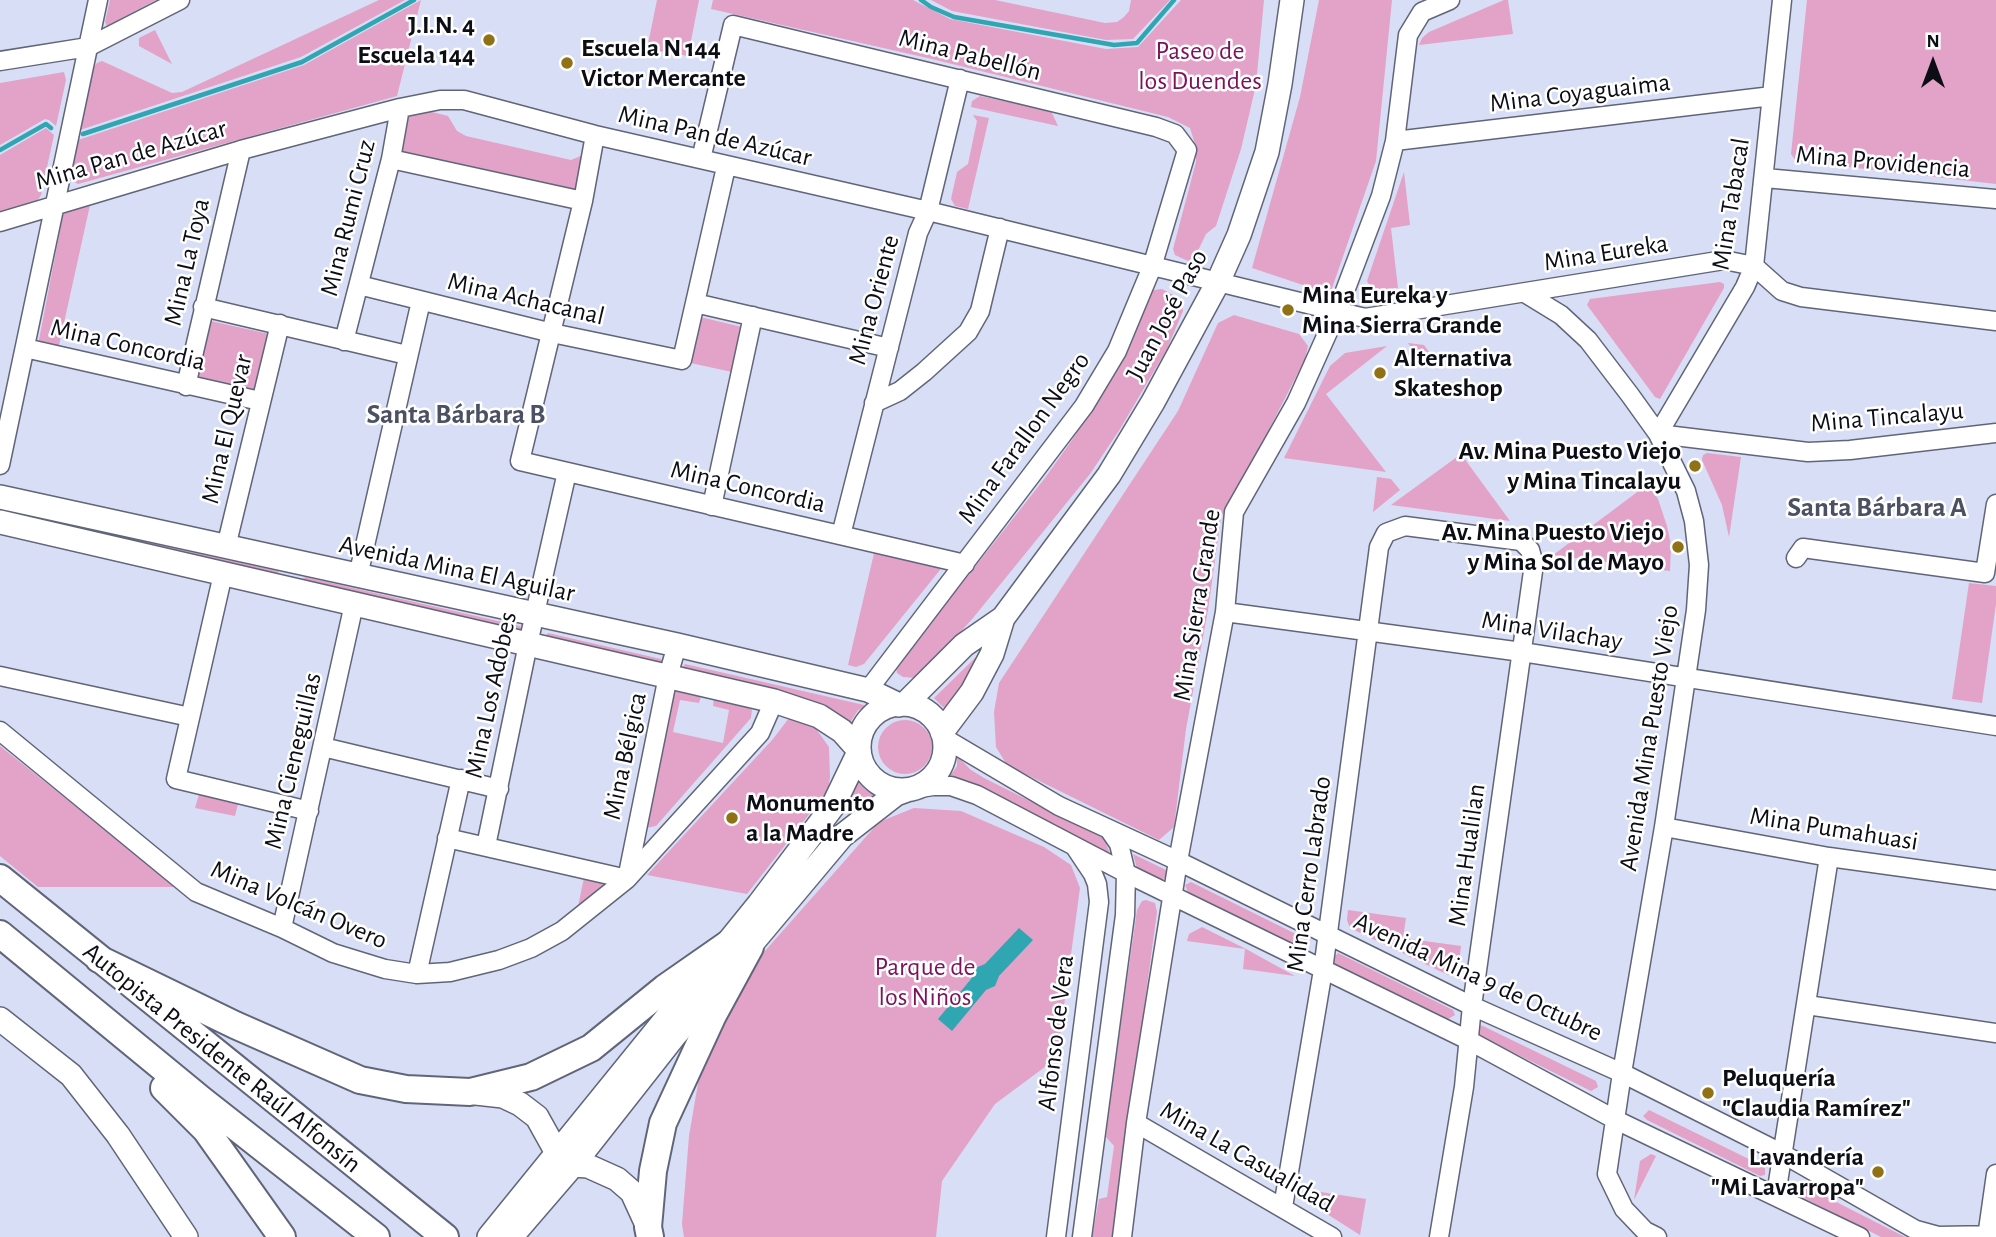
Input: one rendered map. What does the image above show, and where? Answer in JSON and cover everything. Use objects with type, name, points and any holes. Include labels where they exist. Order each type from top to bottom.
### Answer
[{"type":"highway","name":"Autopista Presidente Raúl Alfonsín","points":[[0,878],[437,1230]]},
{"type":"highway","name":"Autopista Presidente Raúl Alfonsín","points":[[0,934],[203,1101],[376,1237]]},
{"type":"highway","points":[[99,959],[247,1031],[360,1080],[406,1089],[470,1092],[531,1077],[591,1048],[665,988],[740,944]]},
{"type":"highway","points":[[649,1232],[656,1146],[663,1123],[713,1015],[740,944]]},
{"type":"highway","points":[[0,949],[132,1057],[206,1130],[282,1237]]},
{"type":"main road","name":"Juan José Paso","points":[[902,704],[964,645],[1003,618],[1109,475],[1153,402],[1218,282],[1239,235],[1267,152],[1292,0]]},
{"type":"main road","name":"Avenida Mina El Aguilar","points":[[0,497],[677,645],[868,690],[902,704]]},
{"type":"main road","points":[[0,522],[774,701],[819,716],[842,731],[859,751],[862,765],[879,783],[892,789],[910,790]]},
{"type":"main road","points":[[287,588],[295,562]]},
{"type":"main road","name":"Juan José Paso","points":[[943,735],[972,692],[992,654],[1003,618]]},
{"type":"main road","points":[[489,1237],[555,1170],[676,1034],[833,806],[859,751],[861,734],[867,723],[876,713],[887,707],[902,704],[917,706],[935,719],[943,735],[945,751],[942,764],[935,775],[925,783],[897,794],[842,836],[740,944]]},
{"type":"main road","points":[[0,1019],[71,1075],[118,1135],[186,1237]]},
{"type":"main road","points":[[470,1092],[503,1096],[520,1104],[537,1117],[555,1170]]},
{"type":"main road","points":[[555,1170],[599,1170],[617,1179],[632,1192],[649,1232]]},
{"type":"main road","points":[[511,1237],[555,1170]]},
{"type":"street","points":[[0,465],[9,374],[25,348],[98,0]]},
{"type":"street","points":[[0,61],[88,47],[180,0]]},
{"type":"street","name":"Mina Sierra Grande","points":[[1122,1237],[1136,1123],[1178,861],[1225,612],[1234,512],[1296,402],[1337,312],[1381,195],[1395,141],[1408,35],[1422,12],[1450,0]]},
{"type":"street","name":"Mina Tabacal","points":[[1658,434],[1745,287],[1754,266],[1782,0]]},
{"type":"street","name":"Mina Pabellón","points":[[701,159],[733,25],[1156,127],[1175,134],[1187,150]]},
{"type":"street","name":"Mina Oriente","points":[[841,535],[918,233],[928,211],[960,79]]},
{"type":"street","name":"Mina Coyaguaima","points":[[1395,141],[1772,96]]},
{"type":"street","name":"Mina Pan de Azúcar","points":[[0,222],[241,150],[400,108],[440,100],[464,100],[595,135],[928,211],[1218,282]]},
{"type":"street","name":"Mina Rumi Cruz","points":[[344,341],[391,159],[400,108]]},
{"type":"street","points":[[552,333],[583,201],[595,135]]},
{"type":"street","name":"Mina La Toya","points":[[186,386],[241,150]]},
{"type":"street","name":"Mina Farallon Negro","points":[[868,690],[1084,406],[1117,351],[1152,267],[1187,150]]},
{"type":"street","points":[[391,159],[583,201]]},
{"type":"street","points":[[726,166],[695,303],[889,348]]},
{"type":"street","name":"Mina Providencia","points":[[1765,178],[1996,199]]},
{"type":"street","points":[[874,403],[900,391],[924,373],[968,332],[980,311],[1000,228]]},
{"type":"street","name":"Mina Eureka","points":[[1218,282],[1365,318],[1724,260],[1754,266]]},
{"type":"street","points":[[1754,266],[1782,291],[1801,297],[1996,321]]},
{"type":"street","name":"Mina Achacanal","points":[[359,285],[552,333],[682,360],[695,303]]},
{"type":"street","name":"Avenida Mina Puesto Viejo","points":[[1525,293],[1561,315],[1588,340],[1658,434],[1686,491],[1694,522],[1699,565],[1696,610],[1664,827],[1607,1174],[1624,1209],[1648,1235]]},
{"type":"street","points":[[358,576],[421,301]]},
{"type":"street","points":[[203,307],[407,355]]},
{"type":"street","points":[[712,506],[753,316]]},
{"type":"street","name":"Mina El Quevar","points":[[226,547],[279,324]]},
{"type":"street","name":"Mina Concordia","points":[[552,333],[520,461],[965,564]]},
{"type":"street","name":"Mina Concordia","points":[[25,348],[260,401]]},
{"type":"street","name":"Mina Tincalayu","points":[[1658,434],[1808,452],[1850,450],[1996,433]]},
{"type":"street","name":"Mina Los Adobes","points":[[486,846],[567,472]]},
{"type":"street","points":[[1796,558],[1803,548],[1985,573],[1996,504]]},
{"type":"street","name":"Mina Hualilan","points":[[1379,547],[1385,533],[1405,526],[1521,541],[1530,550],[1534,564],[1472,1006],[1464,1087],[1439,1237]]},
{"type":"street","name":"Mina Cerro Labrado","points":[[1283,1207],[1323,970],[1379,547]]},
{"type":"street","points":[[223,574],[176,779],[309,811]]},
{"type":"street","name":"Mina Cieneguillas","points":[[282,928],[354,604]]},
{"type":"street","name":"Mina Vilachay","points":[[1225,612],[1522,652],[1996,726]]},
{"type":"street","name":"Mina Bélgica","points":[[627,878],[668,676],[677,645]]},
{"type":"street","points":[[0,676],[190,717]]},
{"type":"street","name":"Mina Volcán Overo","points":[[0,731],[196,892],[334,953],[386,970],[417,974],[450,972],[499,960],[531,948],[562,931],[627,878],[760,733],[774,701]]},
{"type":"street","name":"Avenida Mina 9 de Octubre","points":[[943,735],[1059,806],[1178,861],[1472,1006],[1622,1073],[1783,1154],[1916,1230],[1938,1236],[1990,1236]]},
{"type":"street","points":[[323,747],[499,789]]},
{"type":"street","name":"Mina Los Adobes","points":[[417,974],[461,779]]},
{"type":"street","points":[[910,790],[951,786],[977,795],[1126,873],[1174,894],[1468,1040],[1616,1120],[1860,1237]]},
{"type":"street","name":"Mina Pumahuasi","points":[[1664,827],[1829,857],[1996,880]]},
{"type":"street","name":"Alfonso de Vera","points":[[1082,1237],[1125,915],[1126,873],[1119,844],[1110,831]]},
{"type":"street","points":[[447,838],[627,878]]},
{"type":"street","name":"Alfonso de Vera","points":[[1056,1237],[1099,902],[1093,874],[1071,842]]},
{"type":"street","points":[[1776,1195],[1829,857]]},
{"type":"street","points":[[1807,1005],[1996,1033]]},
{"type":"street","name":"Mina La Casualidad","points":[[1136,1123],[1332,1237]]},
{"type":"street","points":[[1990,1236],[1996,1174]]},
{"type":"green space","points":[[110,0],[156,0],[107,26],[105,22]]},
{"type":"green space","points":[[379,0],[405,0],[301,57],[80,130],[92,69],[97,63],[102,61],[172,93],[182,92]]},
{"type":"green space","points":[[421,0],[397,96],[78,184],[69,179],[78,140],[304,65]]},
{"type":"green space","points":[[657,0],[699,0],[688,56],[647,49]]},
{"type":"green space","name":"Paseo de los Duendes","points":[[713,0],[913,0],[950,19],[1106,49],[1138,47],[1181,0],[1264,0],[1256,85],[1241,149],[1216,226],[1206,234],[1194,259],[1188,261],[1175,255],[1173,249],[1196,162],[1196,147],[1190,128],[1168,117],[932,59],[711,9]]},
{"type":"green space","points":[[931,0],[995,0],[1105,23],[1117,22],[1124,17],[1129,11],[1131,0],[1170,0],[1133,39],[1106,40],[952,11]]},
{"type":"green space","points":[[1319,0],[1392,0],[1376,161],[1330,294],[1252,268],[1300,97]]},
{"type":"green space","points":[[1508,0],[1513,34],[1419,45],[1429,32]]},
{"type":"green space","points":[[1807,0],[1996,0],[1996,184],[1796,161],[1791,154]]},
{"type":"green space","points":[[155,30],[172,64],[139,46],[139,38]]},
{"type":"green space","points":[[64,72],[66,80],[56,126],[45,119],[0,145],[0,83]]},
{"type":"green space","points":[[980,96],[1051,111],[1058,126],[971,107],[972,101]]},
{"type":"green space","points":[[428,111],[448,116],[457,131],[466,136],[571,160],[583,155],[575,195],[398,155],[406,119]]},
{"type":"green space","points":[[973,115],[989,118],[968,209],[955,206],[951,199],[957,172],[968,164],[977,121]]},
{"type":"green space","points":[[46,128],[54,135],[41,195],[35,205],[0,216],[0,155]]},
{"type":"green space","points":[[1404,172],[1410,225],[1391,228],[1398,288],[1373,291],[1367,281]]},
{"type":"green space","points":[[90,205],[58,350],[38,345],[63,215],[67,211]]},
{"type":"green space","points":[[1720,282],[1724,284],[1724,288],[1660,399],[1655,397],[1587,305],[1590,299]]},
{"type":"green space","points":[[1162,289],[1181,299],[1183,311],[1167,349],[1090,474],[973,618],[927,669],[916,678],[903,677],[897,673],[896,667],[1072,440],[1101,395],[1153,290]]},
{"type":"green space","points":[[1234,315],[1299,334],[1308,346],[1305,359],[1221,517],[1208,610],[1186,729],[1174,827],[1159,840],[1007,765],[996,747],[994,712],[999,683],[1178,411],[1218,323]]},
{"type":"green space","points":[[696,316],[742,327],[732,372],[686,362]]},
{"type":"green space","points":[[206,320],[269,334],[254,396],[190,382]]},
{"type":"green space","points":[[1408,343],[1424,345],[1434,359],[1424,367]]},
{"type":"green space","points":[[1387,346],[1326,394],[1386,472],[1284,458],[1330,366],[1345,353]]},
{"type":"green space","points":[[1707,453],[1741,457],[1729,537],[1722,505],[1702,460]]},
{"type":"green space","points":[[1461,454],[1510,521],[1391,505],[1417,486]]},
{"type":"green space","points":[[1377,477],[1391,479],[1400,490],[1373,512]]},
{"type":"green space","points":[[1648,484],[1658,499],[1667,526],[1671,545],[1670,571],[1553,555]]},
{"type":"green space","points":[[2,510],[278,571],[280,578],[0,519]]},
{"type":"green space","points":[[875,549],[944,565],[864,664],[856,667],[848,665]]},
{"type":"green space","points":[[305,577],[520,626],[523,633],[301,581]]},
{"type":"green space","points":[[1969,583],[1996,586],[1996,604],[1982,703],[1952,699]]},
{"type":"green space","points":[[548,633],[661,659],[664,664],[544,637]]},
{"type":"green space","points":[[975,658],[976,660],[949,713],[934,698]]},
{"type":"green space","points":[[685,664],[864,705],[864,708],[858,710],[848,726],[681,670]]},
{"type":"green space","points":[[679,688],[702,693],[699,703],[680,700],[673,732],[723,743],[729,710],[713,706],[714,696],[752,708],[751,718],[656,826],[646,828],[644,825],[673,690]]},
{"type":"green space","points":[[789,718],[803,720],[814,726],[829,747],[828,790],[747,894],[647,875],[773,739]]},
{"type":"green space","points":[[905,720],[924,728],[932,747],[924,766],[905,774],[886,766],[878,747],[886,728]]},
{"type":"green space","points":[[0,746],[177,887],[38,887],[0,856]]},
{"type":"green space","points":[[957,756],[984,778],[1104,838],[1110,854],[978,788],[945,778],[957,766]]},
{"type":"green space","points":[[857,781],[877,796],[850,815],[847,813]]},
{"type":"green space","points":[[200,791],[239,800],[235,816],[195,808]]},
{"type":"green space","name":"Parque de los Niños","points":[[914,808],[961,811],[1044,847],[1071,865],[1080,888],[1057,1058],[995,1104],[942,1181],[936,1237],[684,1237],[682,1224],[689,1136],[701,1066],[742,977],[879,822]]},
{"type":"green space","points":[[1133,854],[1166,870],[1167,878],[1161,879],[1137,868]]},
{"type":"green space","points":[[585,873],[619,881],[576,916]]},
{"type":"green space","points":[[1191,882],[1306,939],[1308,944],[1301,948],[1188,892],[1185,885]]},
{"type":"green space","points":[[1142,901],[1155,903],[1157,912],[1113,1237],[1092,1237],[1099,1199],[1107,1197],[1114,1146],[1106,1137],[1108,1114],[1137,910]]},
{"type":"green space","points":[[1348,910],[1406,918],[1403,938],[1461,946],[1458,971],[1448,975],[1350,928]]},
{"type":"green space","points":[[1202,927],[1246,949],[1295,976],[1243,969],[1245,949],[1187,941],[1189,934]]},
{"type":"green space","points":[[1338,953],[1453,1010],[1455,1015],[1448,1019],[1335,964],[1332,959]]},
{"type":"green space","points":[[1478,1025],[1596,1081],[1598,1087],[1591,1091],[1478,1035]]},
{"type":"green space","points":[[1649,1110],[1765,1167],[1765,1175],[1760,1176],[1647,1120],[1643,1116]]},
{"type":"green space","points":[[1651,1154],[1656,1156],[1634,1200],[1640,1161]]},
{"type":"green space","points":[[1794,1181],[1905,1237],[1881,1237],[1792,1192],[1788,1187]]},
{"type":"green space","points":[[1308,1190],[1366,1199],[1360,1235],[1313,1205]]},
{"type":"water","points":[[1019,928],[1033,940],[999,976],[995,986],[986,990],[952,1031],[938,1019],[971,979],[975,968],[985,964]]},
{"type":"waterway","points":[[83,134],[302,62],[414,0]]},
{"type":"waterway","points":[[921,0],[954,17],[1114,45],[1137,43],[1174,0]]},
{"type":"waterway","points":[[0,150],[46,124],[51,128]]},
{"type":"place","name":"J.I.N. 4 Escuela 144","points":[[489,40]]},
{"type":"place","name":"Escuela N 144 Victor Mercante","points":[[567,63]]},
{"type":"place","name":"Mina Eureka y Mina Sierra Grande","points":[[1288,310]]},
{"type":"place","name":"Alternativa Skateshop","points":[[1380,373]]},
{"type":"place","name":"Av. Mina Puesto Viejo y Mina Tincalayu","points":[[1695,466]]},
{"type":"place","name":"Av. Mina Puesto Viejo y Mina Sol de Mayo","points":[[1678,547]]},
{"type":"place","name":"Monumento a la Madre","points":[[732,818]]},
{"type":"place","name":"Peluquería \"Claudia Ramírez\"","points":[[1708,1093]]},
{"type":"place","name":"Lavandería \"Mi Lavarropa\"","points":[[1878,1172]]},
{"type":"district","name":"Santa Bárbara B","points":[[456,415]]},
{"type":"district","name":"Santa Bárbara A","points":[[1877,508]]}]
